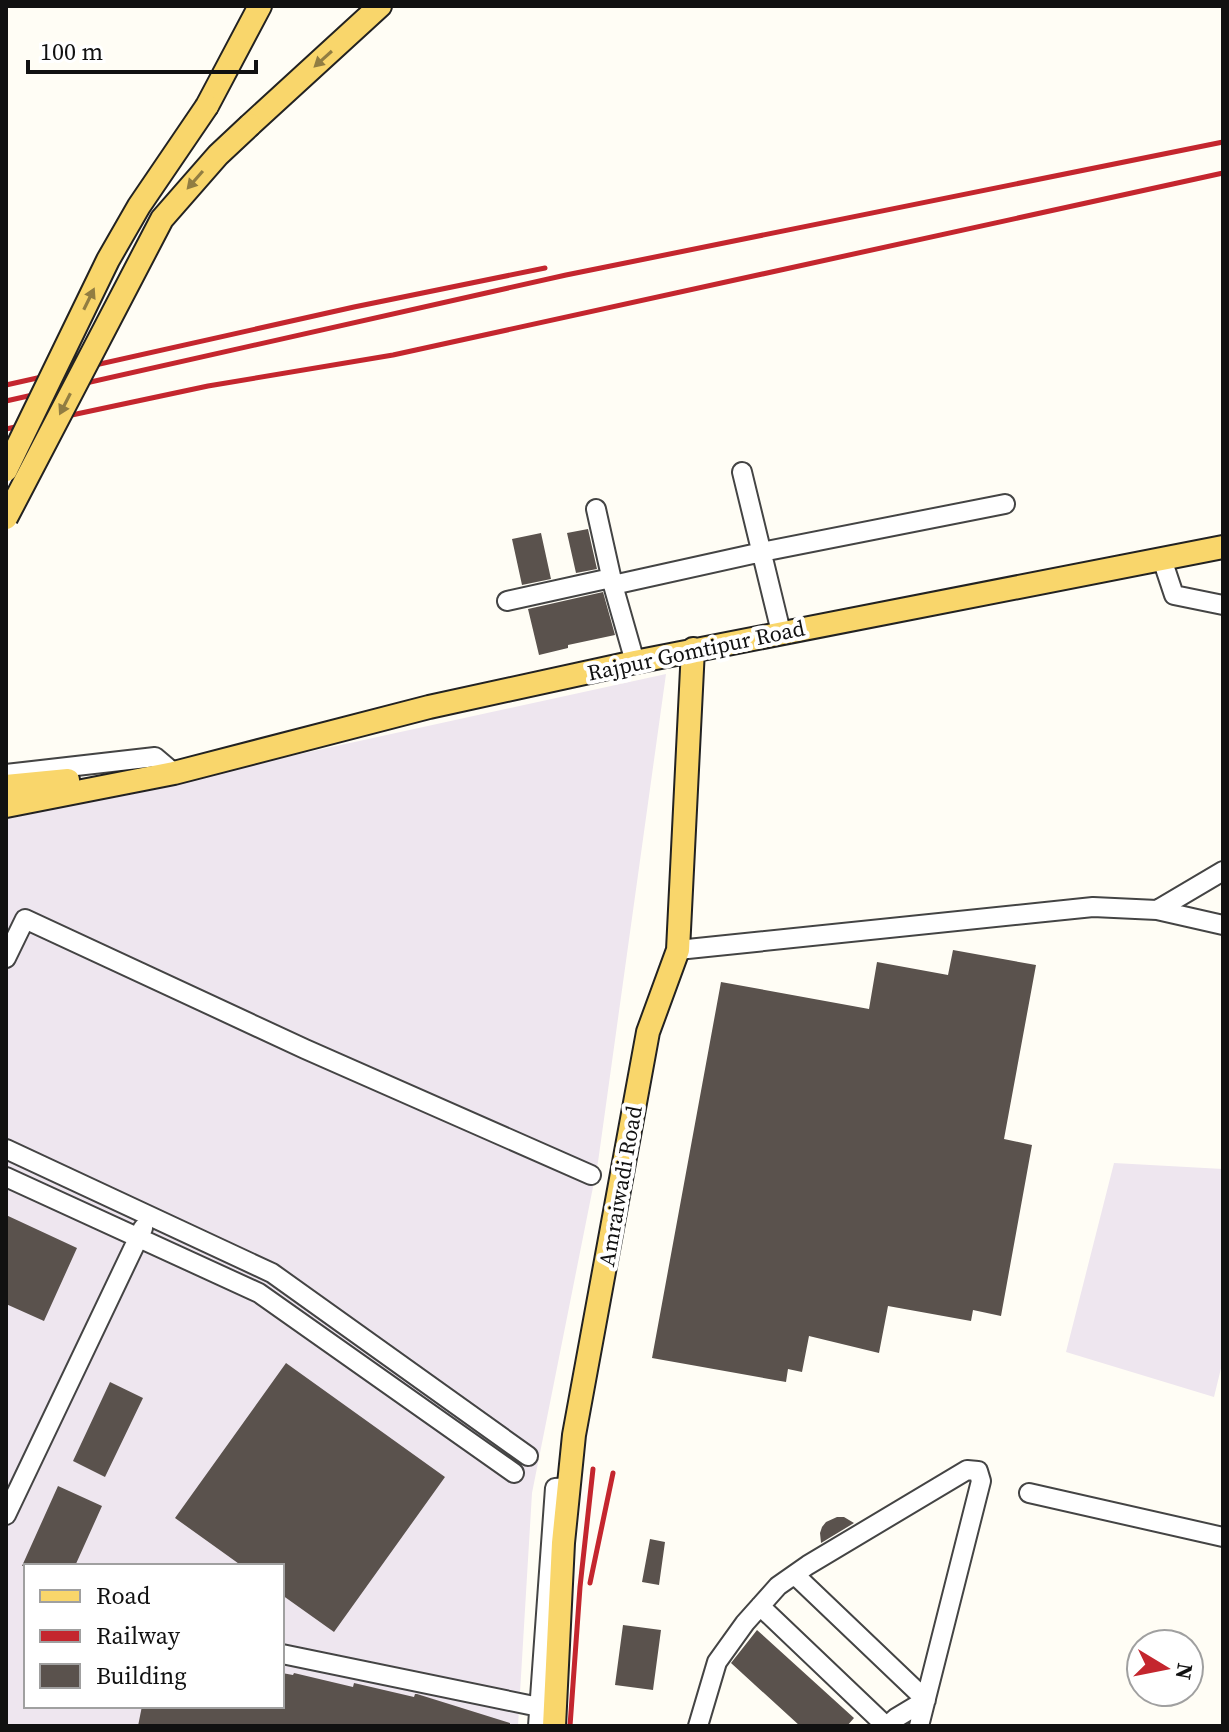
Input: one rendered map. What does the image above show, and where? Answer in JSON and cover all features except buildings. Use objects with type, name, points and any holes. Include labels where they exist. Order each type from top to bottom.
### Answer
[{"type":"main road","points":[[6,470],[108,260],[139,206],[207,106],[260,6]]},
{"type":"main road","points":[[6,518],[162,219],[218,155],[380,6]]},
{"type":"main road","name":"Rajpur Gomtipur Road","points":[[174,773],[429,707],[693,649],[1223,547]]},
{"type":"main road","name":"Amraiwadi Road","points":[[554,1726],[563,1543],[574,1435],[648,1032],[678,950],[693,649]]},
{"type":"main road","points":[[6,786],[134,772],[174,773]]},
{"type":"main road","points":[[6,806],[174,773]]},
{"type":"street","points":[[742,472],[781,632]]},
{"type":"street","points":[[507,601],[1005,504]]},
{"type":"street","points":[[596,509],[612,582],[635,662]]},
{"type":"street","points":[[1162,559],[1174,595],[1223,605]]},
{"type":"street","points":[[6,774],[155,757],[174,773]]},
{"type":"street","points":[[1157,910],[1223,871]]},
{"type":"street","points":[[678,950],[1093,907],[1157,910],[1223,925]]},
{"type":"street","points":[[6,958],[25,919],[305,1049],[591,1175]]},
{"type":"street","points":[[6,1149],[272,1273],[528,1456]]},
{"type":"street","points":[[6,1177],[259,1293],[514,1473]]},
{"type":"street","points":[[6,1515],[14,1475],[149,1214]]},
{"type":"street","points":[[496,1460],[510,1443]]},
{"type":"street","points":[[698,1726],[717,1662],[745,1623],[778,1586],[967,1470],[978,1471],[981,1481],[919,1726]]},
{"type":"street","points":[[284,1654],[538,1717],[555,1488],[569,1487]]},
{"type":"street","points":[[1029,1493],[1223,1537]]},
{"type":"street","points":[[795,1575],[926,1700]]},
{"type":"street","points":[[760,1606],[887,1726],[926,1700]]},
{"type":"shaded area","points":[[666,674],[598,1162],[532,1493],[518,1726],[6,1726],[6,818]]},
{"type":"shaded area","points":[[1114,1163],[1223,1169],[1223,1360],[1214,1397],[1066,1352]]},
{"type":"railway","points":[[6,401],[566,275],[1223,142]]},
{"type":"railway","points":[[6,429],[208,386],[393,355],[1223,173]]},
{"type":"railway","points":[[6,385],[354,307],[545,268]]},
{"type":"railway","points":[[570,1726],[580,1587],[593,1469]]},
{"type":"railway","points":[[590,1583],[613,1473]]}]
